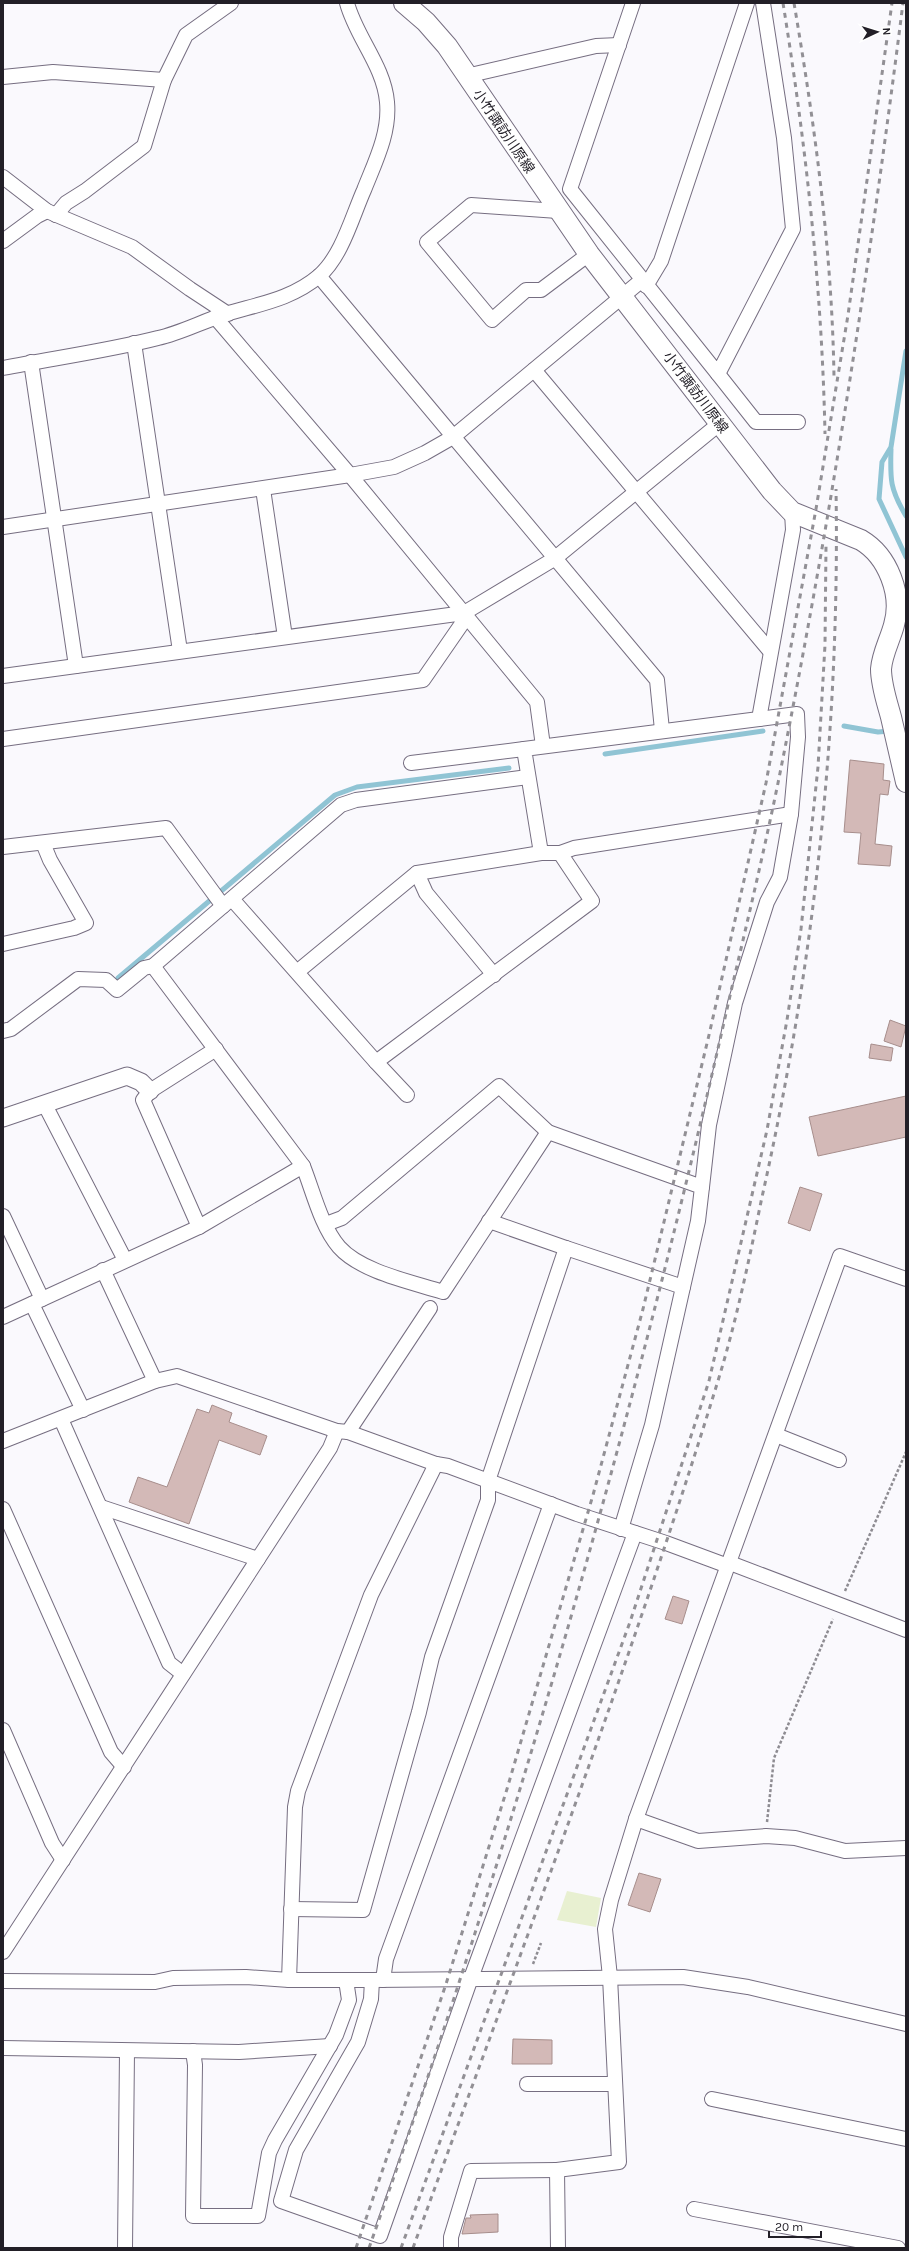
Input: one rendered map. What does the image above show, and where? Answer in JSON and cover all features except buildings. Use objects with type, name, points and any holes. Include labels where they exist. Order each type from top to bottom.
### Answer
[{"type":"main road","name":"小竹諏訪川原線","points":[[404,3],[426,22],[447,46],[556,208],[589,254],[772,491],[792,512],[861,540],[871,546],[888,570],[895,596],[894,624],[884,654],[881,670],[906,782]]},
{"type":"street","points":[[3,241],[37,216],[52,213],[85,191],[144,146],[164,80],[186,35],[231,3]]},
{"type":"street","points":[[3,368],[159,338],[222,315],[285,297],[319,276],[333,259],[342,241],[384,137],[387,119],[386,93],[381,78],[352,20],[347,3]]},
{"type":"street","points":[[589,254],[541,290],[526,290],[492,320],[427,242],[471,205],[556,208],[569,192],[633,3]]},
{"type":"street","points":[[3,527],[263,489],[394,467],[425,453],[453,437],[622,296],[644,283],[661,261],[747,3]]},
{"type":"street","points":[[718,374],[793,229],[784,138],[763,3]]},
{"type":"street","points":[[466,76],[596,46],[619,45]]},
{"type":"street","points":[[3,76],[53,72],[164,80]]},
{"type":"street","points":[[3,177],[52,213],[132,247],[190,289],[222,315],[350,475],[537,702],[543,746]]},
{"type":"street","points":[[570,189],[756,422],[798,422]]},
{"type":"street","points":[[319,276],[554,559],[657,680],[662,730]]},
{"type":"street","points":[[134,343],[180,651]]},
{"type":"street","points":[[31,362],[76,666]]},
{"type":"street","points":[[534,370],[770,651]]},
{"type":"street","points":[[3,676],[464,613],[554,559],[719,424]]},
{"type":"street","points":[[263,489],[285,637]]},
{"type":"street","points":[[759,718],[793,530],[792,512]]},
{"type":"street","points":[[3,739],[423,680],[461,625],[464,613]]},
{"type":"street","points":[[411,763],[797,714],[798,737],[791,814],[780,877],[767,902],[735,1003],[709,1125],[698,1221],[628,1531],[380,2236],[281,2201],[296,2150],[358,2042],[371,1999],[551,1504]]},
{"type":"street","points":[[524,749],[541,853]]},
{"type":"street","points":[[3,1031],[12,1029],[78,978],[106,980],[117,990],[144,968],[153,966],[225,902],[341,806],[356,800],[528,777]]},
{"type":"street","points":[[297,972],[417,873],[541,853],[560,854],[574,848],[791,814]]},
{"type":"street","points":[[3,847],[166,828],[211,890],[297,972],[406,1095]]},
{"type":"street","points":[[3,944],[74,928],[86,923],[50,860],[43,843]]},
{"type":"street","points":[[376,1062],[592,902],[560,854]]},
{"type":"street","points":[[417,873],[426,893],[494,975]]},
{"type":"street","points":[[153,966],[303,1166],[326,1224],[339,1247],[353,1259],[374,1269],[443,1292],[548,1132]]},
{"type":"street","points":[[199,1227],[143,1100],[150,1091],[216,1049]]},
{"type":"street","points":[[3,1118],[127,1076],[142,1082],[150,1091]]},
{"type":"street","points":[[326,1224],[342,1218],[499,1086],[548,1132],[702,1187]]},
{"type":"street","points":[[45,1105],[125,1260]]},
{"type":"street","points":[[3,1317],[199,1227],[303,1166]]},
{"type":"street","points":[[3,1216],[83,1410]]},
{"type":"street","points":[[489,1221],[683,1287]]},
{"type":"street","points":[[291,1908],[363,1910],[419,1712],[432,1657],[488,1500],[488,1481],[566,1248]]},
{"type":"street","points":[[451,2248],[451,2237],[471,2171],[557,2170],[619,2162],[610,1977],[605,1929],[636,1819],[840,1256],[906,1279]]},
{"type":"street","points":[[103,1270],[155,1381]]},
{"type":"street","points":[[4,1945],[63,1860],[330,1448],[430,1308]]},
{"type":"street","points":[[5,1437],[61,1419],[155,1381],[177,1376],[436,1464],[448,1466],[628,1531],[729,1564],[906,1630]]},
{"type":"street","points":[[61,1419],[169,1664],[183,1674]]},
{"type":"street","points":[[776,1435],[839,1460]]},
{"type":"street","points":[[289,1980],[295,1807],[298,1791],[371,1595],[436,1464]]},
{"type":"street","points":[[101,1508],[258,1559]]},
{"type":"street","points":[[3,1509],[110,1752],[124,1767]]},
{"type":"street","points":[[3,1730],[52,1843],[63,1860]]},
{"type":"street","points":[[636,1819],[698,1840],[766,1836],[795,1838],[845,1851],[906,1848]]},
{"type":"street","points":[[3,1981],[155,1982],[173,1978],[246,1977],[289,1980],[378,1980],[683,1977],[734,1985],[906,2024]]},
{"type":"street","points":[[193,2051],[195,2065],[194,2216],[258,2216],[269,2153],[275,2140],[336,2036],[349,2000],[346,1980]]},
{"type":"street","points":[[3,2048],[239,2052],[330,2046]]},
{"type":"street","points":[[125,2248],[127,2051]]},
{"type":"street","points":[[527,2084],[615,2084]]},
{"type":"street","points":[[712,2098],[906,2139]]},
{"type":"street","points":[[557,2170],[558,2248]]},
{"type":"street","points":[[694,2209],[898,2248]]},
{"type":"path","points":[[766,1836],[774,1758],[839,1604],[906,1452]]},
{"type":"path","points":[[528,1978],[541,1943]]},
{"type":"green space","points":[[567,1891],[601,1898],[596,1927],[557,1920]]},
{"type":"waterway","points":[[906,351],[891,447],[882,462],[879,499],[906,557]]},
{"type":"waterway","points":[[891,449],[892,484],[906,516]]},
{"type":"waterway","points":[[844,726],[878,732],[890,731]]},
{"type":"waterway","points":[[605,754],[763,731]]},
{"type":"waterway","points":[[118,978],[335,795],[357,787],[509,768]]},
{"type":"railway","points":[[783,3],[799,110],[812,218],[820,326],[825,434]]},
{"type":"railway","points":[[794,3],[809,96],[821,189],[830,283],[834,377]]},
{"type":"railway","points":[[356,2248],[446,1984],[507,1789],[593,1495],[643,1309],[709,1035],[766,783],[816,509],[848,315],[892,3]]},
{"type":"railway","points":[[369,2248],[423,2093],[523,1780],[613,1465],[695,1147],[773,808],[815,589],[863,296],[903,3]]},
{"type":"railway","points":[[413,2248],[609,1710],[682,1493],[724,1361],[736,1315],[780,1110],[796,1022],[820,845],[828,756],[833,667],[836,578],[836,489]]},
{"type":"railway","points":[[401,2248],[630,1622],[709,1381],[767,1130],[787,1020],[801,929],[818,767],[825,645],[826,546]]}]
